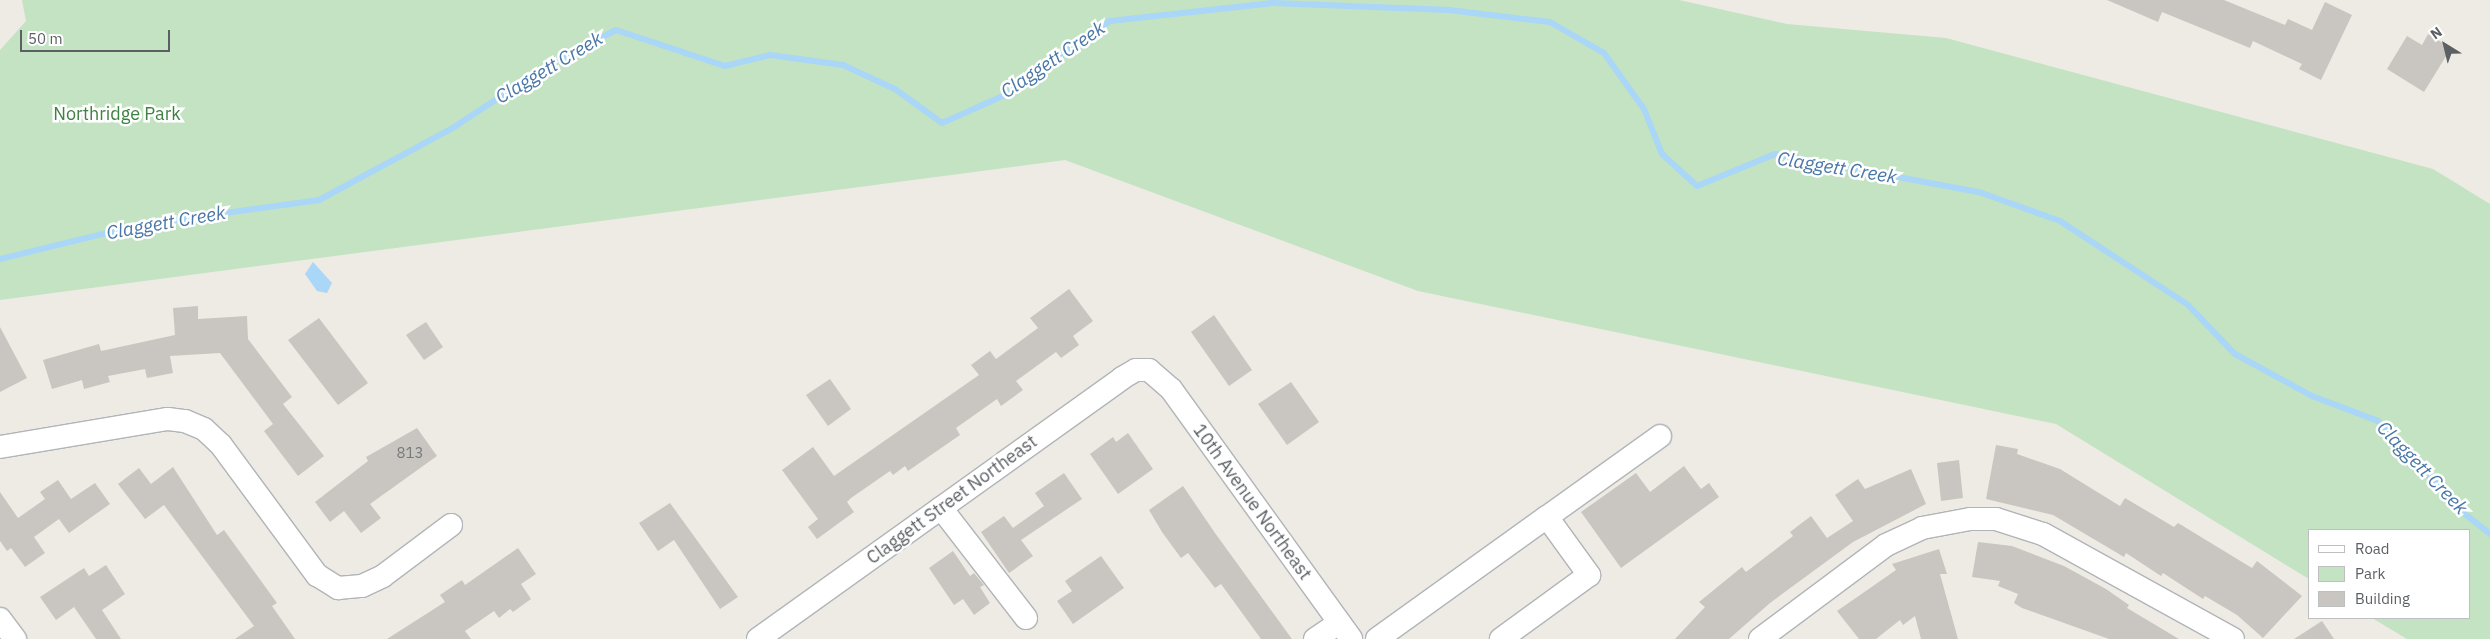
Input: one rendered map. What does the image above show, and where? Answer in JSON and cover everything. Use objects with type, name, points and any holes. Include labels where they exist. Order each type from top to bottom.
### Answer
[{"type":"street","name":"Claggett Street Northeast","points":[[758,639],[1122,378],[1136,370],[1149,370]]},
{"type":"street","name":"10th Avenue Northeast","points":[[1149,370],[1171,389],[1345,631]]},
{"type":"street","points":[[0,447],[168,419],[185,421],[204,429],[221,444],[317,575],[338,588],[362,586],[383,576],[451,525]]},
{"type":"street","points":[[1378,639],[1660,436]]},
{"type":"street","points":[[941,508],[1026,618]]},
{"type":"street","points":[[1501,639],[1589,575],[1547,517]]},
{"type":"street","points":[[1760,639],[1900,537],[1922,528],[1979,519],[2019,524],[2043,534],[2233,639]]},
{"type":"street","points":[[0,619],[15,639]]},
{"type":"street","points":[[1315,639],[1345,631]]},
{"type":"green space","name":"Northridge Park","points":[[22,0],[1679,0],[1787,24],[1946,38],[2433,169],[2490,204],[2490,639],[2407,639],[2374,619],[2470,619],[2470,529],[2308,529],[2308,578],[2056,424],[1418,291],[1065,160],[0,300],[0,50],[26,21]]},
{"type":"water","points":[[313,262],[332,283],[327,293],[317,291],[305,274]]},
{"type":"building","points":[[2107,0],[2224,0],[2285,25],[2288,19],[2312,30],[2325,2],[2352,15],[2321,80],[2299,69],[2302,64],[2253,41],[2250,48],[2162,12],[2158,22]]},
{"type":"building","points":[[2428,34],[2451,48],[2424,92],[2387,69],[2407,36],[2422,45]]},
{"type":"building","points":[[1069,289],[1093,321],[1073,336],[1079,345],[1061,358],[1056,352],[1016,381],[1023,390],[1001,406],[997,399],[956,428],[960,435],[908,471],[905,466],[893,475],[890,471],[851,498],[847,502],[854,512],[817,539],[808,527],[818,519],[782,470],[813,447],[834,476],[979,375],[971,365],[990,351],[996,359],[1038,328],[1030,318]]},
{"type":"building","points":[[198,306],[198,319],[247,316],[248,339],[292,397],[283,404],[324,456],[298,476],[264,431],[273,424],[220,353],[170,356],[173,373],[147,378],[145,369],[108,376],[110,382],[84,389],[82,380],[52,389],[43,360],[99,344],[101,351],[175,335],[173,308]]},
{"type":"building","points":[[1214,315],[1252,370],[1229,386],[1191,332]]},
{"type":"building","points":[[319,318],[368,383],[338,405],[288,340]]},
{"type":"building","points":[[426,322],[443,347],[424,360],[406,335]]},
{"type":"building","points":[[0,327],[27,378],[0,392]]},
{"type":"building","points":[[830,379],[851,409],[828,426],[806,395]]},
{"type":"building","points":[[1291,382],[1319,422],[1287,445],[1258,404]]},
{"type":"building","points":[[417,428],[437,456],[370,504],[381,518],[361,533],[344,511],[330,522],[315,502],[368,461],[366,457]]},
{"type":"building","points":[[1128,433],[1153,469],[1118,494],[1090,454],[1113,437],[1116,442]]},
{"type":"building","points":[[1996,445],[2018,449],[2017,454],[2060,469],[2120,506],[2125,498],[2174,527],[2178,523],[2252,568],[2257,561],[2302,596],[2263,638],[2237,615],[2205,596],[2203,599],[2163,573],[2161,576],[2126,553],[2124,557],[2053,515],[1986,499]]},
{"type":"building","points":[[1959,460],[1963,498],[1941,501],[1937,463]]},
{"type":"building","points":[[1684,466],[1701,489],[1709,483],[1719,497],[1621,568],[1581,512],[1636,473],[1650,492]]},
{"type":"building","points":[[173,467],[217,535],[224,530],[277,603],[272,606],[295,639],[235,639],[254,626],[164,505],[145,519],[118,484],[139,468],[151,484]]},
{"type":"building","points":[[1911,469],[1926,504],[1853,542],[1770,603],[1729,639],[1675,639],[1705,607],[1699,602],[1742,567],[1746,572],[1793,536],[1790,532],[1811,516],[1827,538],[1853,521],[1835,495],[1858,479],[1865,489]]},
{"type":"building","points":[[1064,473],[1082,499],[1021,540],[1033,556],[1009,573],[981,532],[1004,516],[1013,528],[1044,506],[1035,493]]},
{"type":"building","points":[[58,480],[71,499],[95,483],[110,504],[69,533],[59,519],[34,537],[45,553],[25,567],[11,548],[7,551],[0,541],[0,492],[18,518],[45,499],[40,492]]},
{"type":"building","points":[[1183,486],[1292,639],[1261,639],[1221,584],[1215,588],[1188,553],[1181,558],[1162,532],[1149,510]]},
{"type":"building","points":[[670,503],[738,597],[720,609],[674,540],[658,551],[639,523]]},
{"type":"building","points":[[1978,542],[2012,546],[2064,566],[2106,589],[2129,605],[2127,608],[2179,639],[2109,639],[2022,608],[2014,603],[2018,594],[1998,586],[2000,581],[1972,577]]},
{"type":"building","points":[[518,548],[536,574],[521,584],[531,599],[513,612],[510,609],[499,618],[494,611],[465,631],[471,639],[387,639],[445,602],[440,595],[462,580],[465,585]]},
{"type":"building","points":[[1939,549],[1947,574],[1940,574],[1958,639],[1921,639],[1915,616],[1903,625],[1900,620],[1876,639],[1859,639],[1837,611],[1896,570],[1892,564]]},
{"type":"building","points":[[953,551],[970,576],[974,573],[984,585],[980,587],[990,603],[974,615],[963,599],[954,605],[929,568]]},
{"type":"building","points":[[1101,556],[1124,588],[1073,624],[1057,601],[1072,591],[1065,581]]},
{"type":"building","points":[[106,565],[125,594],[102,610],[121,639],[96,639],[74,607],[56,620],[40,597],[84,568],[89,576]]},
{"type":"building","points":[[2322,621],[2334,639],[2294,639]]},
{"type":"waterway","name":"Claggett Creek","points":[[0,259],[139,225],[319,200],[451,129],[555,61],[616,30],[725,66],[770,55],[843,65],[895,89],[942,123],[1005,95],[1110,21],[1273,3],[1449,10],[1550,22],[1604,53],[1644,109],[1662,154],[1697,186],[1775,154],[1979,192],[2060,221],[2187,304],[2235,354],[2312,396],[2378,421],[2461,511],[2490,534]]}]
